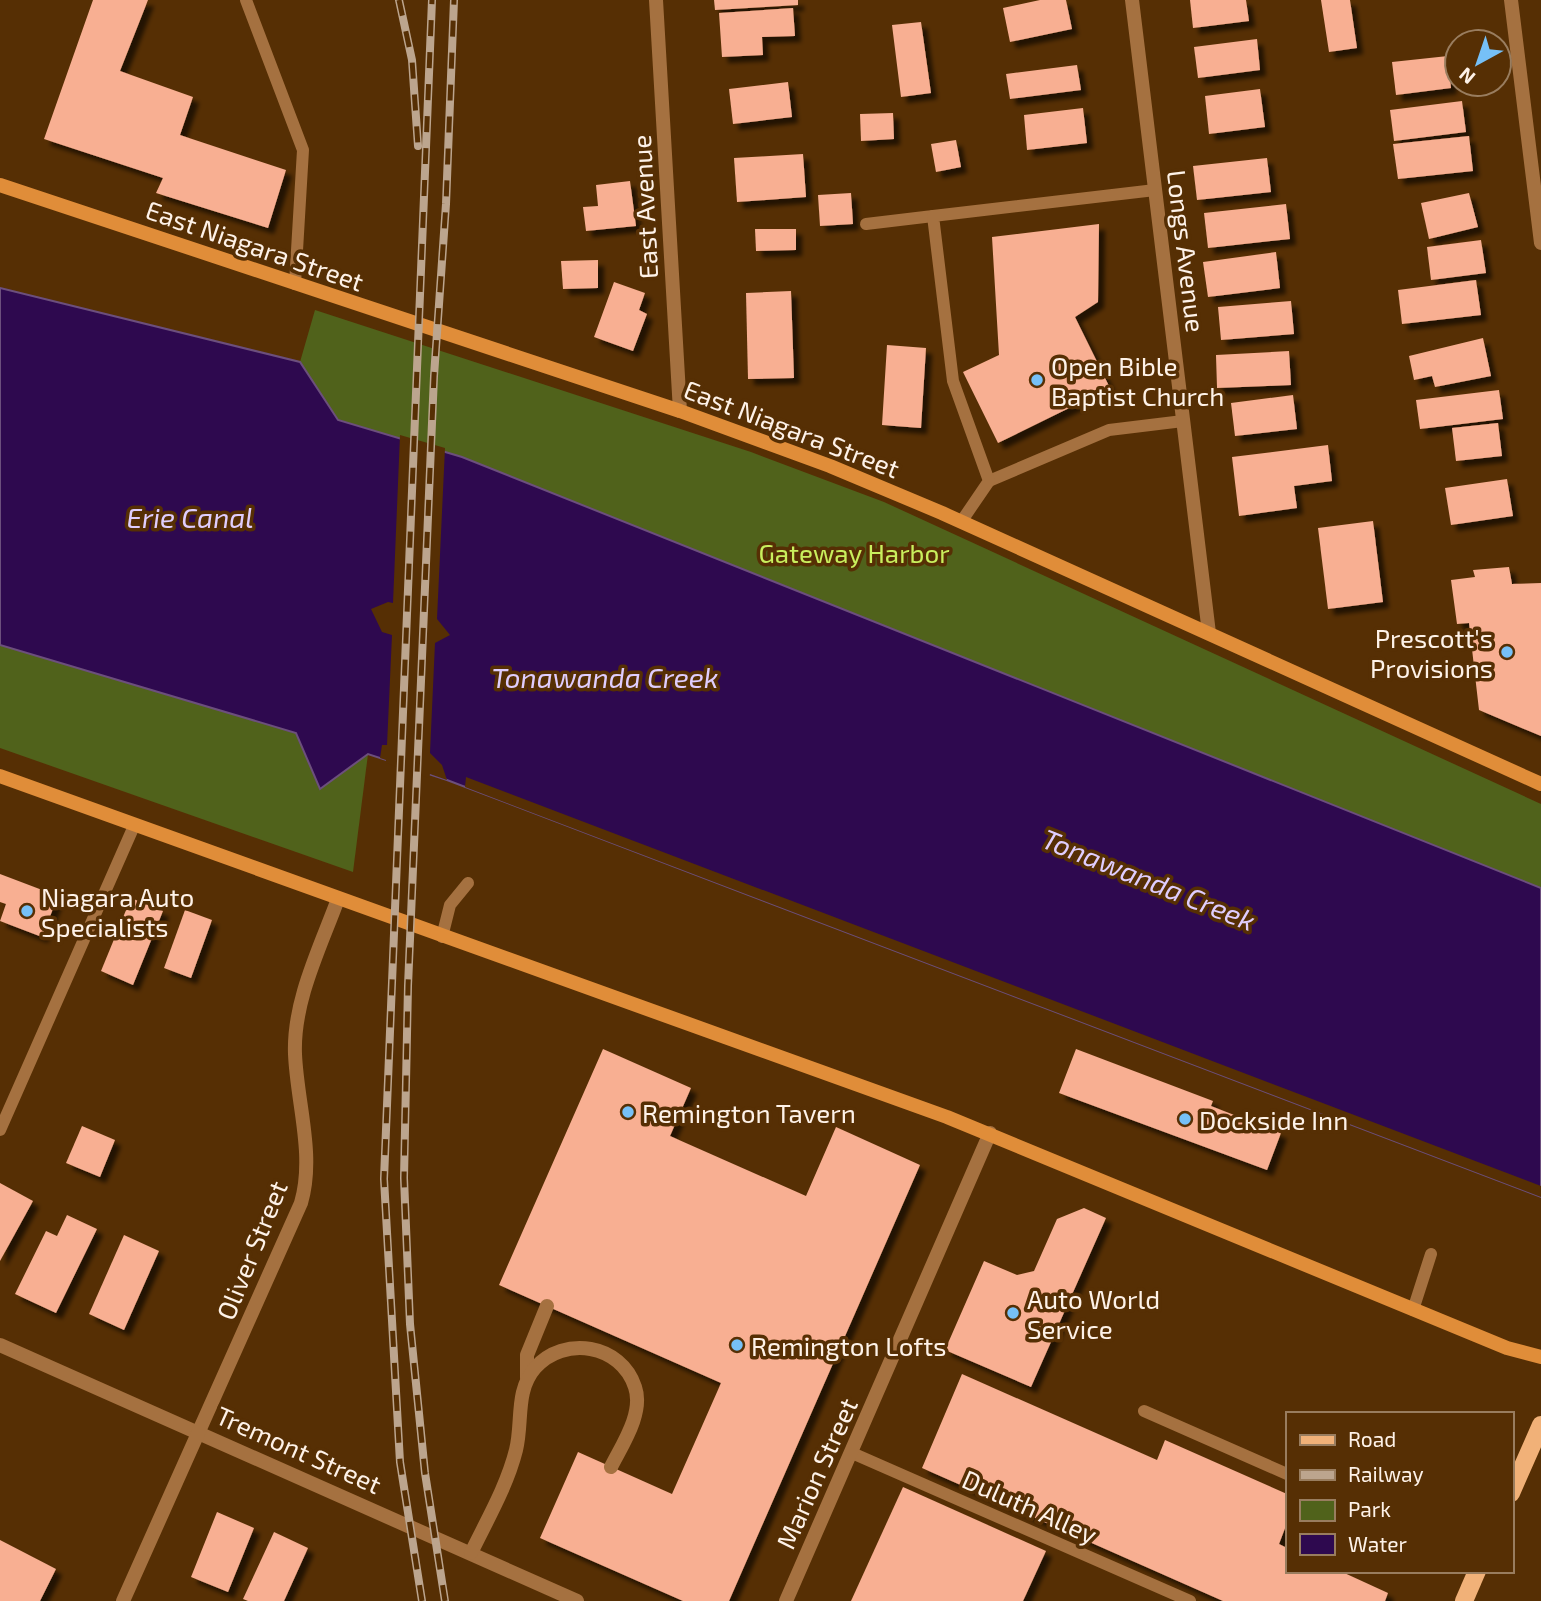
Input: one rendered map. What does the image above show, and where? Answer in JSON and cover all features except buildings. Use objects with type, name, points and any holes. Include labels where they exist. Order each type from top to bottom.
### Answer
[{"type":"main road","points":[[1513,1488],[1541,1425]]},
{"type":"main road","points":[[1464,1601],[1473,1573]]},
{"type":"street","name":"East Avenue","points":[[656,0],[680,411]]},
{"type":"street","name":"Longs Avenue","points":[[1132,0],[1209,634]]},
{"type":"street","points":[[1511,0],[1541,243]]},
{"type":"street","name":"East Niagara Street","points":[[0,185],[680,411],[830,466],[961,522],[1541,784]]},
{"type":"street","points":[[0,776],[990,1133],[1413,1310],[1507,1348],[1541,1357]]},
{"type":"street","name":"Oliver Street","points":[[123,1601],[200,1432],[306,1185],[307,1166],[295,1053],[296,1024],[338,899]]},
{"type":"street","name":"Marion Street","points":[[786,1601],[990,1133]]},
{"type":"street","points":[[527,1380],[527,1355],[547,1306]]},
{"type":"street","name":"Tremont Street","points":[[0,1345],[577,1601]]},
{"type":"street","points":[[471,1553],[506,1479],[516,1449],[520,1398],[527,1380],[545,1359],[565,1349],[586,1346],[606,1353],[625,1369],[636,1388],[636,1412],[611,1467]]},
{"type":"lane","points":[[246,0],[303,150],[295,284]]},
{"type":"lane","points":[[866,223],[1155,190]]},
{"type":"lane","points":[[933,216],[953,381],[989,481]]},
{"type":"lane","points":[[961,522],[989,481],[1109,430],[1183,421]]},
{"type":"lane","points":[[0,1130],[134,826]]},
{"type":"lane","points":[[442,937],[450,905],[468,883]]},
{"type":"lane","points":[[1413,1310],[1431,1254]]},
{"type":"lane","points":[[1144,1411],[1286,1474]]},
{"type":"lane","name":"Duluth Alley","points":[[852,1453],[1189,1601]]},
{"type":"green space","name":"Gateway Harbor","points":[[315,310],[751,452],[884,502],[1541,804],[1541,888],[462,457],[337,420],[300,362]]},
{"type":"green space","points":[[0,645],[368,754],[353,872],[0,748]]},
{"type":"water","name":"Tonawanda Creek","points":[[0,288],[300,362],[338,420],[462,457],[1541,888],[1541,1197],[447,780],[368,754],[320,789],[296,733],[0,645]]},
{"type":"pier","points":[[400,435],[445,448],[437,619],[450,635],[435,643],[430,753],[442,765],[447,780],[430,774],[429,778],[386,763],[386,760],[380,758],[382,745],[387,745],[392,635],[382,632],[371,609],[388,602],[393,603]]},
{"type":"pier","points":[[466,777],[1541,1186],[1541,1197],[465,787]]},
{"type":"railway","points":[[399,0],[412,60],[418,146]]},
{"type":"railway","points":[[422,1601],[400,1462],[384,1179],[432,0]]},
{"type":"railway","points":[[445,1601],[425,1473],[410,1324],[404,1178],[408,986],[434,376],[446,204],[454,0]]},
{"type":"place","name":"Open Bible Baptist Church","points":[[1037,380]]},
{"type":"place","name":"Prescott's Provisions","points":[[1507,652]]},
{"type":"place","name":"Niagara Auto Specialists","points":[[27,911]]},
{"type":"place","name":"Remington Tavern","points":[[628,1112]]},
{"type":"place","name":"Dockside Inn","points":[[1185,1119]]},
{"type":"place","name":"Auto World Service","points":[[1013,1313]]},
{"type":"place","name":"Remington Lofts","points":[[737,1345]]},
{"type":"water label","name":"Erie Canal","points":[[190,517]]}]
